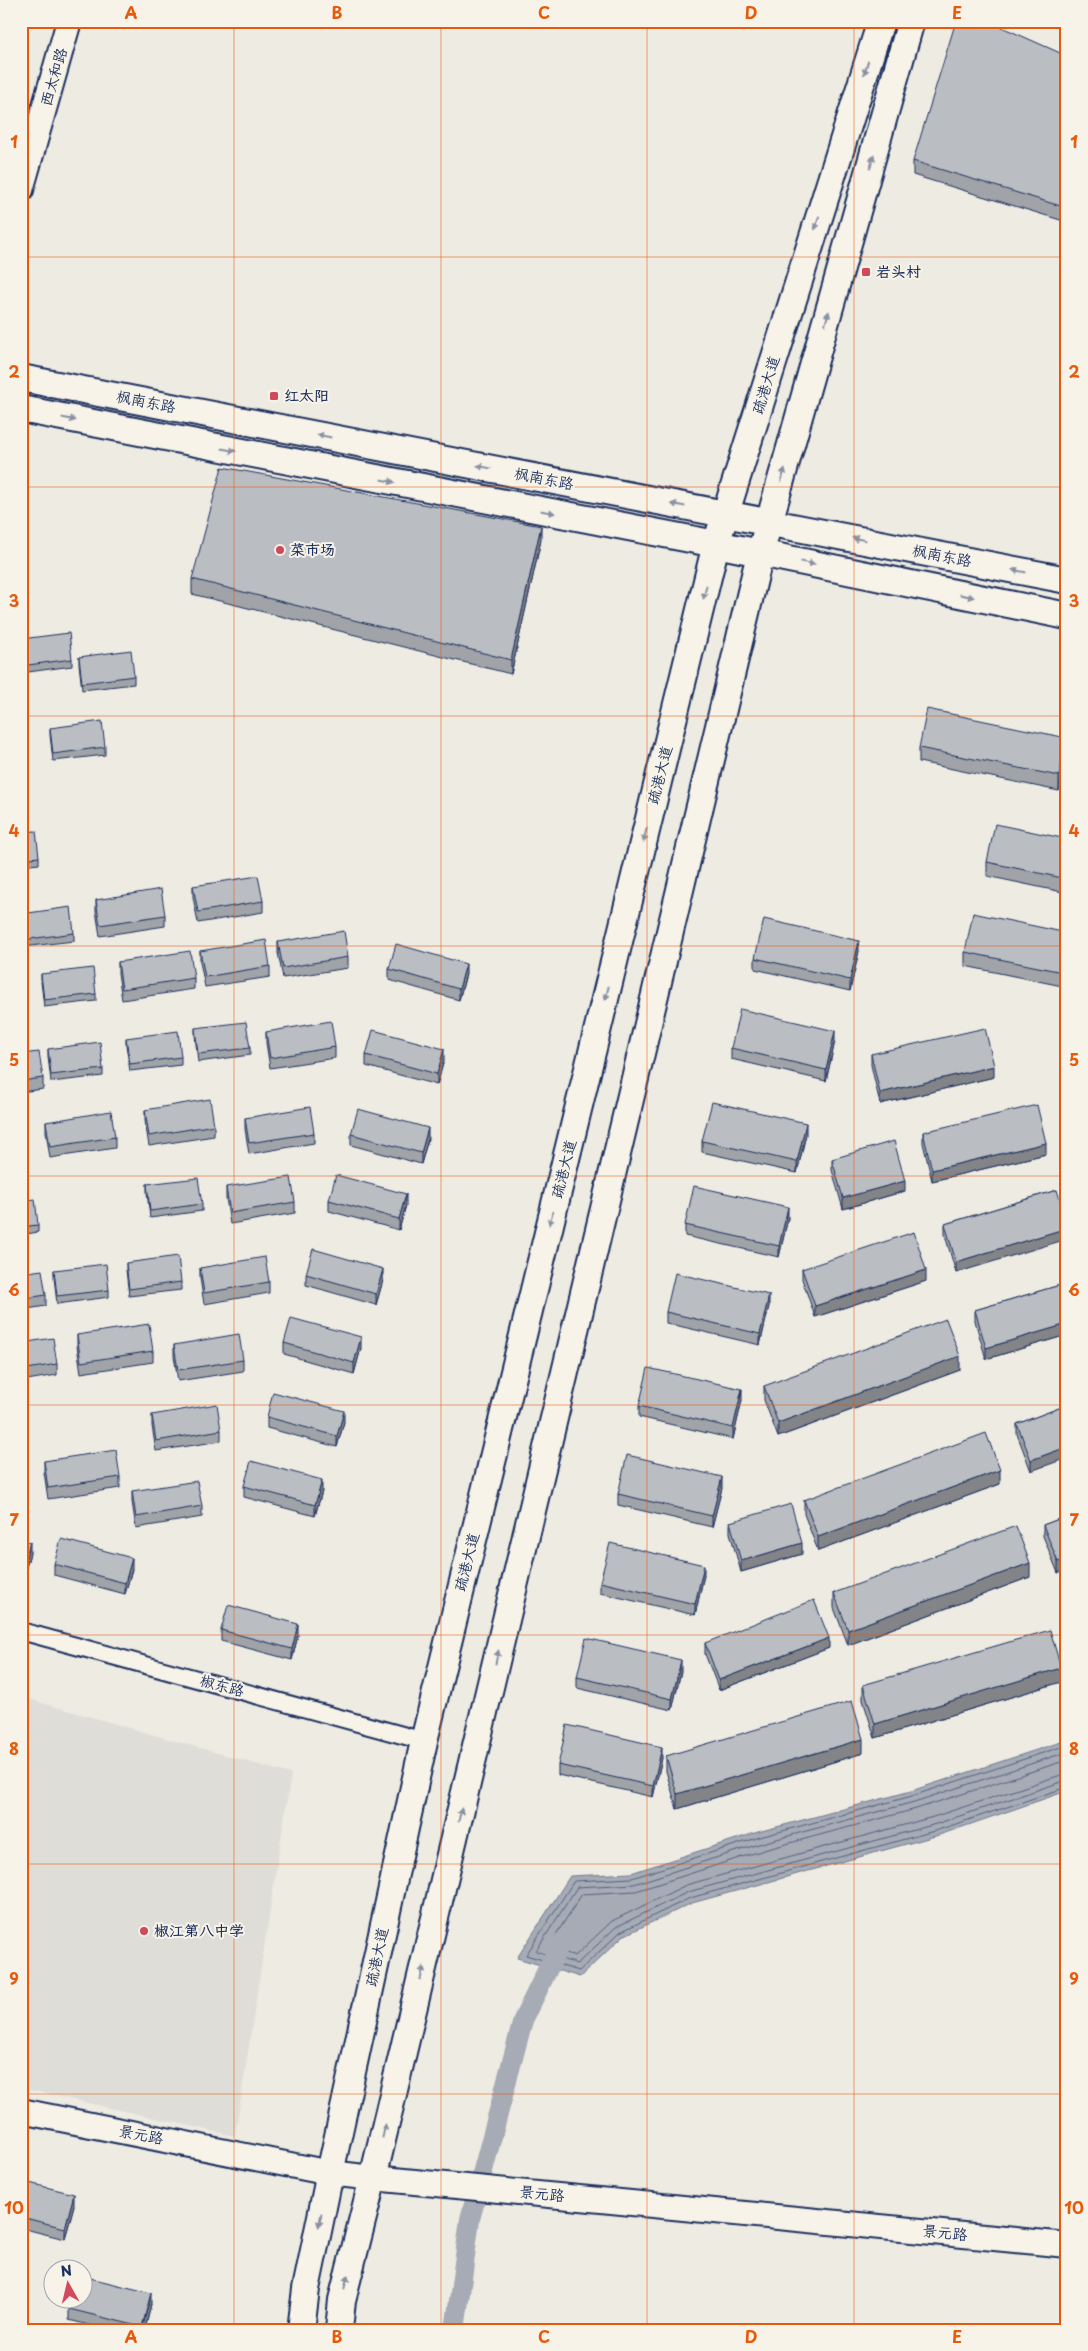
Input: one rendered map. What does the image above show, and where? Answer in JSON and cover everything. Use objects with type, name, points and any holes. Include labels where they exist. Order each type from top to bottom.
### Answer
[{"type":"main road","name":"西太和路","points":[[21,190],[69,21]]},
{"type":"main road","name":"疏港大道","points":[[301,2330],[306,2289],[330,2172],[424,1741],[716,544],[881,21]]},
{"type":"main road","points":[[339,2330],[342,2300],[373,2178],[760,554],[911,21]]},
{"type":"main road","name":"枫南东路","points":[[21,378],[1067,580]]},
{"type":"main road","points":[[21,409],[716,544],[1067,616]]},
{"type":"main road","name":"景元路","points":[[21,2111],[330,2172],[373,2178],[1067,2245]]},
{"type":"street","name":"椒东路","points":[[21,1631],[424,1741]]},
{"type":"shaded area","name":"椒江第八中学","points":[[21,1697],[291,1774],[235,2136],[21,2088]]},
{"type":"water","points":[[1067,1740],[1067,1791],[939,1835],[692,1903],[623,1936],[580,1977],[517,1958],[570,1876],[631,1873],[758,1832],[911,1791]]},
{"type":"building","points":[[956,21],[988,21],[1067,56],[1067,208],[913,161]]},
{"type":"building","points":[[222,467],[541,526],[511,660],[192,579]]},
{"type":"building","points":[[69,633],[72,659],[21,666],[21,639]]},
{"type":"building","points":[[131,650],[134,676],[82,683],[79,657]]},
{"type":"building","points":[[927,709],[1067,738],[1059,776],[919,748]]},
{"type":"building","points":[[102,721],[105,747],[53,754],[50,728]]},
{"type":"building","points":[[995,824],[1067,839],[1067,879],[987,862]]},
{"type":"building","points":[[36,831],[39,857],[21,859],[21,832]]},
{"type":"building","points":[[258,876],[263,901],[198,912],[193,886]]},
{"type":"building","points":[[161,889],[165,915],[100,925],[96,900]]},
{"type":"building","points":[[71,907],[74,933],[22,940],[21,914]]},
{"type":"building","points":[[973,913],[1067,933],[1067,973],[965,952]]},
{"type":"building","points":[[764,919],[859,941],[850,980],[755,958]]},
{"type":"building","points":[[344,931],[348,957],[283,968],[278,942]]},
{"type":"building","points":[[266,940],[270,966],[205,977],[200,951]]},
{"type":"building","points":[[396,944],[466,964],[459,989],[389,969]]},
{"type":"building","points":[[190,951],[194,978],[122,989],[118,962]]},
{"type":"building","points":[[93,968],[96,994],[44,1000],[41,974]]},
{"type":"building","points":[[740,1009],[835,1031],[826,1070],[731,1048]]},
{"type":"building","points":[[331,1021],[335,1047],[270,1058],[266,1032]]},
{"type":"building","points":[[246,1022],[250,1048],[198,1054],[195,1028]]},
{"type":"building","points":[[985,1028],[994,1066],[880,1093],[871,1054]]},
{"type":"building","points":[[373,1030],[444,1049],[437,1074],[366,1055]]},
{"type":"building","points":[[178,1031],[181,1057],[130,1064],[126,1038]]},
{"type":"building","points":[[100,1042],[103,1069],[51,1075],[48,1049]]},
{"type":"building","points":[[39,1052],[43,1078],[21,1081],[21,1054]]},
{"type":"building","points":[[210,1099],[214,1125],[149,1136],[145,1110]]},
{"type":"building","points":[[712,1102],[806,1123],[797,1162],[702,1141]]},
{"type":"building","points":[[1037,1105],[1046,1143],[932,1170],[923,1132]]},
{"type":"building","points":[[310,1107],[314,1133],[249,1143],[245,1118]]},
{"type":"building","points":[[358,1109],[428,1128],[421,1153],[351,1134]]},
{"type":"building","points":[[111,1111],[115,1137],[50,1147],[46,1122]]},
{"type":"building","points":[[894,1141],[905,1181],[843,1198],[832,1159]]},
{"type":"building","points":[[336,1175],[406,1194],[399,1219],[329,1200]]},
{"type":"building","points":[[291,1177],[295,1202],[230,1213],[226,1187]]},
{"type":"building","points":[[198,1178],[202,1204],[150,1211],[147,1184]]},
{"type":"building","points":[[694,1186],[788,1207],[779,1246],[685,1225]]},
{"type":"building","points":[[1057,1190],[1067,1222],[1067,1228],[956,1262],[945,1224]]},
{"type":"building","points":[[35,1199],[38,1225],[21,1227],[21,1201]]},
{"type":"building","points":[[914,1232],[926,1270],[815,1306],[802,1269]]},
{"type":"building","points":[[313,1249],[383,1269],[376,1294],[306,1274]]},
{"type":"building","points":[[178,1256],[181,1282],[129,1289],[126,1263]]},
{"type":"building","points":[[265,1257],[269,1282],[204,1293],[200,1268]]},
{"type":"building","points":[[106,1264],[109,1290],[57,1296],[54,1270]]},
{"type":"building","points":[[42,1270],[46,1295],[21,1299],[21,1273]]},
{"type":"building","points":[[675,1273],[769,1295],[760,1334],[666,1312]]},
{"type":"building","points":[[1067,1283],[1067,1324],[986,1348],[975,1310]]},
{"type":"building","points":[[291,1318],[361,1337],[354,1363],[284,1343]]},
{"type":"building","points":[[946,1319],[960,1356],[778,1423],[764,1386]]},
{"type":"building","points":[[149,1324],[153,1351],[81,1362],[77,1335]]},
{"type":"building","points":[[239,1334],[243,1360],[178,1370],[174,1345]]},
{"type":"building","points":[[53,1338],[57,1364],[21,1370],[21,1343]]},
{"type":"building","points":[[648,1368],[742,1389],[733,1428],[639,1406]]},
{"type":"building","points":[[273,1392],[344,1411],[337,1436],[267,1417]]},
{"type":"building","points":[[217,1404],[221,1430],[156,1441],[152,1415]]},
{"type":"building","points":[[1067,1405],[1067,1447],[1031,1460],[1017,1424]]},
{"type":"building","points":[[986,1433],[1000,1470],[818,1537],[804,1500]]},
{"type":"building","points":[[116,1450],[120,1477],[48,1488],[44,1461]]},
{"type":"building","points":[[627,1455],[722,1477],[712,1516],[618,1494]]},
{"type":"building","points":[[251,1461],[322,1480],[315,1505],[244,1486]]},
{"type":"building","points":[[197,1481],[202,1506],[136,1517],[132,1491]]},
{"type":"building","points":[[791,1504],[802,1543],[741,1561],[730,1522]]},
{"type":"building","points":[[1067,1516],[1067,1559],[1058,1562],[1043,1525]]},
{"type":"building","points":[[1016,1526],[1030,1563],[848,1630],[834,1593]]},
{"type":"building","points":[[21,1539],[30,1542],[23,1567],[21,1566]]},
{"type":"building","points":[[61,1539],[132,1558],[125,1583],[54,1564]]},
{"type":"building","points":[[610,1543],[704,1565],[695,1604],[600,1582]]},
{"type":"building","points":[[814,1600],[829,1638],[719,1680],[705,1643]]},
{"type":"building","points":[[228,1605],[298,1624],[292,1649],[221,1630]]},
{"type":"building","points":[[1050,1630],[1061,1668],[875,1724],[863,1685]]},
{"type":"building","points":[[586,1638],[681,1660],[672,1699],[577,1677]]},
{"type":"building","points":[[852,1701],[863,1739],[677,1794],[666,1756]]},
{"type":"building","points":[[567,1725],[662,1747],[653,1786],[558,1765]]},
{"type":"building","points":[[21,2181],[74,2194],[65,2228],[21,2217]]},
{"type":"building","points":[[92,2278],[151,2293],[142,2327],[69,2309],[92,2308]]},
{"type":"waterway","points":[[455,2330],[470,2219],[523,2020],[560,1944]]},
{"type":"place","name":"岩头村","points":[[866,272]]},
{"type":"place","name":"红太阳","points":[[274,396]]},
{"type":"place","name":"菜市场","points":[[280,550]]},
{"type":"place","name":"椒江第八中学","points":[[144,1931]]}]
